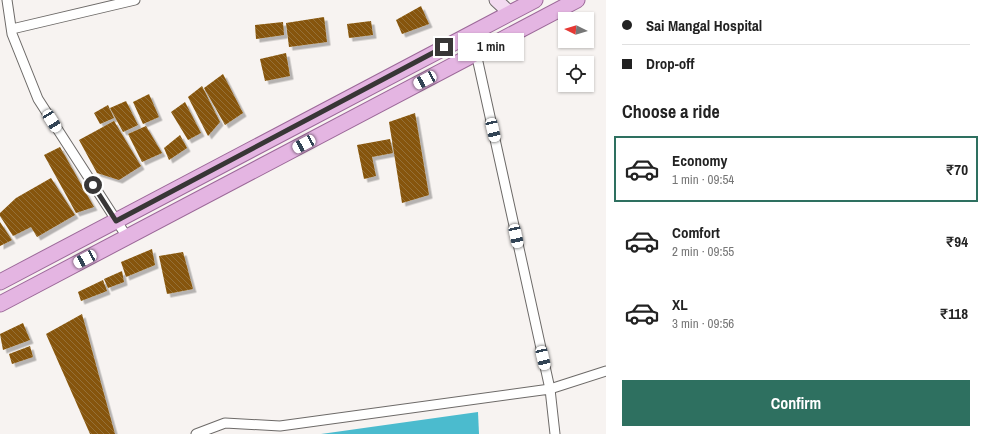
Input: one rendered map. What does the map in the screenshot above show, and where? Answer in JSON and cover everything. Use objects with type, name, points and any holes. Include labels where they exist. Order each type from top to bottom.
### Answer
[{"type":"main road","points":[[0,282],[390,75],[535,0]]},
{"type":"main road","points":[[0,304],[577,0]]},
{"type":"main road","points":[[390,75],[399,94]]},
{"type":"street","points":[[7,0],[12,30],[38,98],[127,237]]},
{"type":"street","points":[[12,30],[135,0]]},
{"type":"street","points":[[496,0],[510,13]]},
{"type":"street","points":[[476,53],[550,389],[555,434]]},
{"type":"street","points":[[196,434],[225,423],[280,426],[550,389],[606,371]]},
{"type":"water","points":[[478,412],[479,434],[321,434]]},
{"type":"building","points":[[421,6],[429,24],[402,34],[396,20]]},
{"type":"building","points":[[324,17],[327,42],[289,47],[286,23]]},
{"type":"building","points":[[371,21],[373,35],[349,38],[347,24]]},
{"type":"building","points":[[283,22],[284,35],[256,39],[255,25]]},
{"type":"building","points":[[286,53],[290,76],[265,81],[260,59]]},
{"type":"building","points":[[223,74],[243,113],[225,125],[204,88]]},
{"type":"building","points":[[202,86],[220,122],[208,136],[188,97]]},
{"type":"building","points":[[149,94],[159,117],[143,124],[133,102]]},
{"type":"building","points":[[126,101],[138,125],[123,132],[110,108]]},
{"type":"building","points":[[185,102],[201,133],[188,140],[171,112]]},
{"type":"building","points":[[108,105],[114,118],[100,124],[94,113]]},
{"type":"building","points":[[415,113],[429,195],[402,203],[389,122]]},
{"type":"building","points":[[114,121],[141,166],[119,180],[97,173],[79,140]]},
{"type":"building","points":[[146,126],[162,153],[142,162],[128,134]]},
{"type":"building","points":[[180,135],[187,148],[169,160],[164,148]]},
{"type":"building","points":[[390,139],[393,153],[372,157],[376,176],[364,179],[357,145]]},
{"type":"building","points":[[60,147],[94,207],[76,213],[44,155]]},
{"type":"building","points":[[51,178],[75,215],[37,237],[31,227],[13,236],[0,216],[0,213],[16,198]]},
{"type":"building","points":[[0,222],[12,240],[0,246]]},
{"type":"building","points":[[152,249],[155,265],[126,277],[121,262]]},
{"type":"building","points":[[183,252],[193,289],[167,294],[159,256]]},
{"type":"building","points":[[122,271],[124,282],[108,288],[104,279]]},
{"type":"building","points":[[103,280],[107,291],[81,301],[78,292]]},
{"type":"building","points":[[82,314],[115,434],[90,434],[46,334]]},
{"type":"building","points":[[23,323],[30,340],[3,350],[0,334]]},
{"type":"building","points":[[30,346],[33,357],[12,364],[9,354]]},
{"type":"route","points":[[93,185],[116,221],[444,47]]}]
